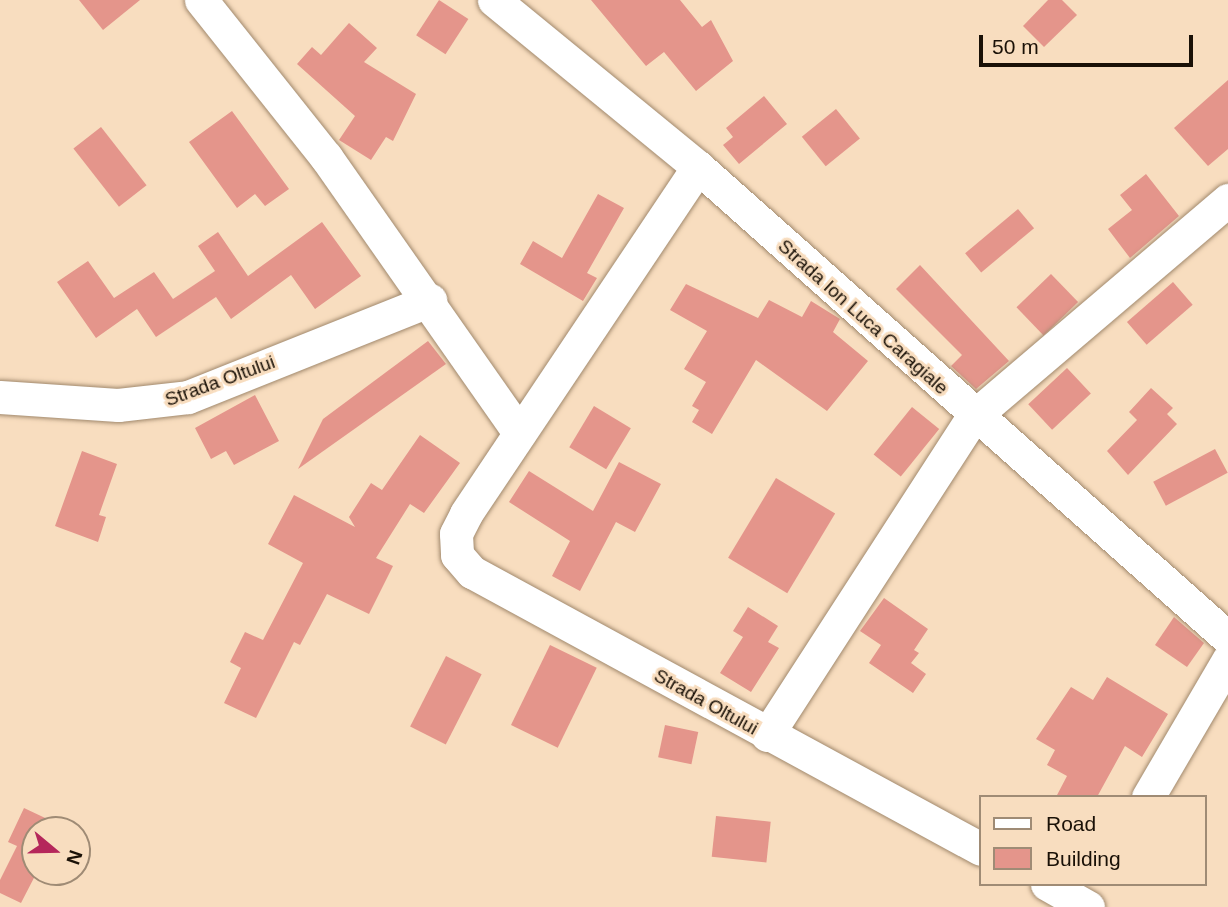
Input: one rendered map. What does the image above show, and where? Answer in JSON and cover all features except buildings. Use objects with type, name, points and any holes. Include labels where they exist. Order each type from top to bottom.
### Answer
[{"type":"street","points":[[201,0],[430,300],[519,433],[698,167]]},
{"type":"street","name":"Strada Ion Luca Caragiale","points":[[494,0],[698,167],[972,417],[1228,638]]},
{"type":"street","points":[[767,735],[972,417],[1228,200]]},
{"type":"street","name":"Strada Oltului","points":[[0,397],[118,405],[188,397],[430,300]]},
{"type":"street","name":"Strada Oltului","points":[[519,433],[456,534],[457,555],[472,572],[767,735],[979,848]]},
{"type":"street","points":[[1149,795],[1228,660]]},
{"type":"street","points":[[1052,886],[1088,901]]}]
